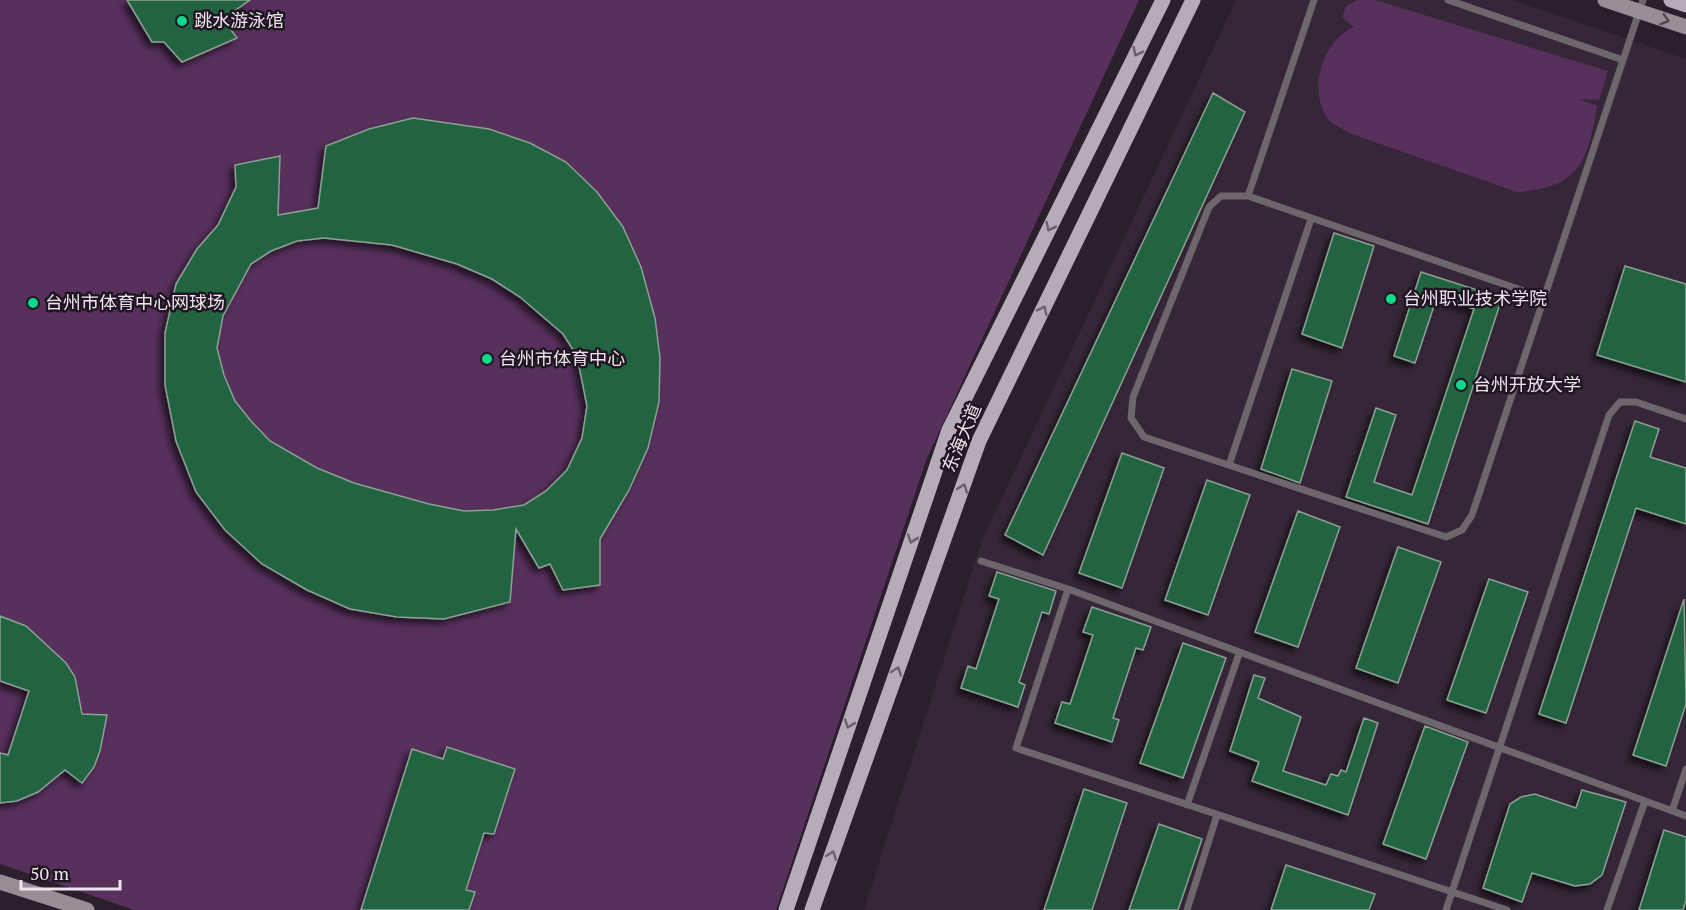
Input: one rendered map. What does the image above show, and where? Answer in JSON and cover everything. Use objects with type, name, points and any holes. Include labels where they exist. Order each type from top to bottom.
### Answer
[{"type":"main road","name":"东海大道","points":[[786,910],[949,430],[1163,0]]},
{"type":"main road","name":"东海大道","points":[[812,910],[980,441],[1194,0]]},
{"type":"main road","points":[[1605,0],[1641,6],[1686,27]]},
{"type":"main road","points":[[1671,0],[1686,5]]},
{"type":"main road","points":[[0,882],[87,910]]},
{"type":"lane","points":[[1248,196],[1314,0]]},
{"type":"lane","points":[[1448,0],[1623,60]]},
{"type":"lane","points":[[1544,298],[1248,196],[1221,196],[1209,207],[1133,397],[1131,418],[1144,437],[1446,537],[1462,530],[1472,515],[1641,6]]},
{"type":"lane","points":[[1229,465],[1311,219]]},
{"type":"lane","points":[[1446,910],[1498,746],[1609,415],[1620,402],[1636,402],[1686,419]]},
{"type":"lane","points":[[981,561],[1068,589],[1239,654],[1686,816]]},
{"type":"lane","points":[[1068,589],[1016,748],[1506,910]]},
{"type":"lane","points":[[1187,805],[1239,654]]},
{"type":"lane","points":[[1672,811],[1686,769]]},
{"type":"lane","points":[[1607,910],[1645,801]]},
{"type":"lane","points":[[1187,910],[1217,815]]},
{"type":"shaded area","name":"台州市体育中心","points":[[0,0],[1139,0],[927,458],[776,910],[134,910],[0,864]]},
{"type":"shaded area","name":"台州职业技术学院","points":[[1236,0],[1513,0],[1686,59],[1686,910],[864,910],[982,540]]},
{"type":"shaded area","points":[[1357,0],[1375,0],[1608,71],[1599,100],[1579,99],[1597,106],[1589,142],[1577,168],[1567,178],[1554,185],[1517,192],[1349,133],[1331,122],[1322,108],[1319,95],[1321,68],[1326,54],[1334,43],[1354,27],[1342,17],[1346,6]]},
{"type":"building","name":"跳水游泳馆","points":[[127,0],[250,0],[223,19],[237,38],[182,62],[164,42],[152,42]]},
{"type":"building","points":[[1213,93],[1245,112],[1043,555],[1005,535]]},
{"type":"building","name":"台州市体育中心","points":[[413,118],[489,129],[530,143],[566,162],[597,192],[623,227],[641,267],[655,318],[660,358],[659,402],[648,448],[629,490],[600,539],[600,585],[563,590],[550,564],[539,568],[516,529],[510,602],[444,619],[397,617],[350,609],[307,590],[262,564],[225,530],[196,492],[176,441],[165,385],[165,333],[176,284],[197,249],[218,225],[236,187],[235,165],[280,156],[278,215],[318,208],[326,146],[369,129]],"holes":[[[324,238],[392,245],[457,264],[492,279],[520,297],[563,334],[577,356],[587,406],[582,438],[567,470],[546,491],[524,505],[493,510],[464,511],[429,504],[354,483],[317,468],[270,441],[235,401],[224,375],[217,348],[223,316],[251,264],[271,251],[297,241]]]},
{"type":"building","points":[[1334,233],[1374,246],[1342,348],[1302,334]]},
{"type":"building","points":[[1625,266],[1686,284],[1686,382],[1597,355]]},
{"type":"building","name":"台州开放大学","points":[[1421,272],[1502,298],[1428,524],[1346,497],[1376,408],[1396,415],[1374,482],[1412,495],[1474,309],[1437,297],[1415,363],[1394,356]]},
{"type":"building","points":[[1292,369],[1332,381],[1300,483],[1261,469]]},
{"type":"building","points":[[1635,421],[1659,429],[1650,457],[1686,468],[1686,524],[1636,508],[1566,723],[1539,714]]},
{"type":"building","points":[[1122,453],[1164,468],[1122,588],[1079,573]]},
{"type":"building","points":[[1207,480],[1250,495],[1208,615],[1165,600]]},
{"type":"building","points":[[1298,511],[1340,527],[1298,647],[1255,632]]},
{"type":"building","points":[[1398,547],[1441,562],[1398,683],[1356,668]]},
{"type":"building","points":[[997,572],[1056,591],[1049,614],[1042,612],[1019,682],[1025,685],[1018,707],[961,688],[968,666],[976,669],[999,599],[989,596]]},
{"type":"building","points":[[1489,579],[1528,592],[1486,713],[1447,700]]},
{"type":"building","points":[[1684,599],[1686,704],[1666,766],[1633,755]]},
{"type":"building","points":[[1092,607],[1151,627],[1143,650],[1136,648],[1113,718],[1119,720],[1112,742],[1055,723],[1062,702],[1070,704],[1093,635],[1083,632]]},
{"type":"building","points":[[0,616],[26,626],[66,663],[75,677],[82,714],[107,715],[100,751],[94,767],[82,783],[65,770],[38,792],[17,801],[0,803],[0,753],[8,755],[29,691],[0,681]]},
{"type":"building","points":[[1183,643],[1226,658],[1183,778],[1140,763]]},
{"type":"building","points":[[1254,675],[1265,678],[1258,698],[1301,717],[1283,771],[1326,785],[1331,774],[1338,776],[1341,770],[1346,772],[1364,718],[1378,723],[1348,815],[1252,781],[1259,762],[1230,751]]},
{"type":"building","points":[[1425,726],[1468,742],[1426,859],[1383,844]]},
{"type":"building","points":[[447,747],[515,769],[494,834],[484,833],[466,890],[475,892],[469,910],[361,910],[412,749],[443,759]]},
{"type":"building","points":[[1084,789],[1127,803],[1092,910],[1044,910]]},
{"type":"building","points":[[1582,790],[1626,802],[1602,875],[1590,884],[1575,886],[1532,873],[1522,902],[1483,888],[1510,804],[1521,797],[1535,794],[1576,808]]},
{"type":"building","points":[[1159,824],[1202,839],[1178,910],[1129,910]]},
{"type":"building","points":[[1664,830],[1686,837],[1686,900],[1683,910],[1639,910]]},
{"type":"building","points":[[1286,865],[1375,894],[1369,910],[1271,910]]},
{"type":"place","name":"跳水游泳馆","points":[[182,21]]},
{"type":"place","name":"台州职业技术学院","points":[[1391,299]]},
{"type":"place","name":"台州市体育中心网球场","points":[[33,303]]},
{"type":"place","name":"台州市体育中心","points":[[487,359]]},
{"type":"place","name":"台州开放大学","points":[[1461,385]]}]
